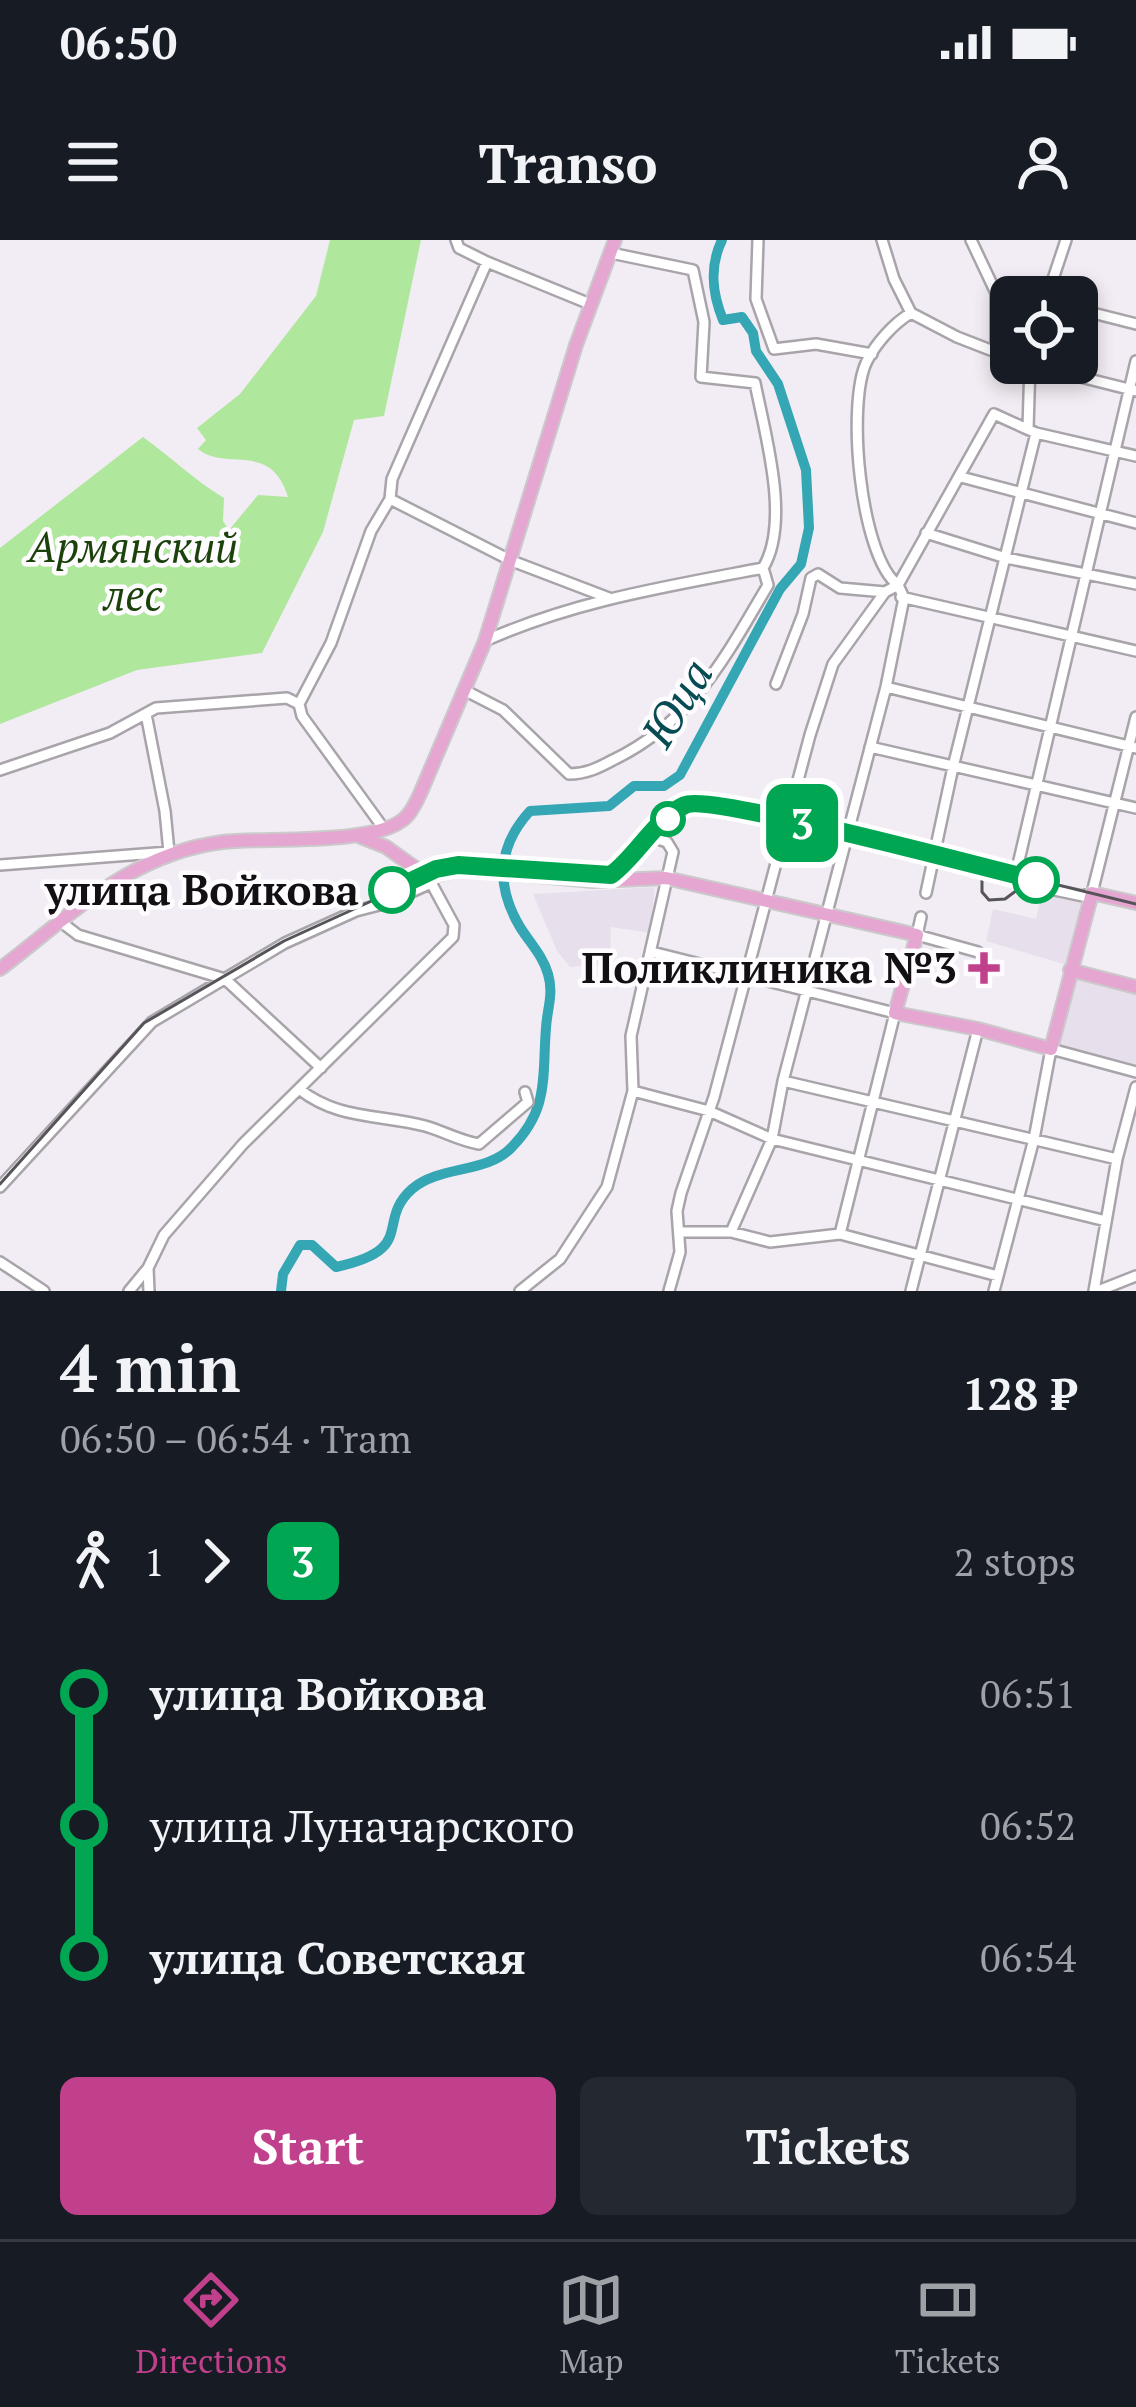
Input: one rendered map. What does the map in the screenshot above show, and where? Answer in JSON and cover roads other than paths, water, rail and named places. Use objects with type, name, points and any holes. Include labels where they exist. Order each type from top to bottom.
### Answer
[{"type":"main road","points":[[0,968],[134,869],[169,852],[223,842],[355,835],[384,829],[405,818],[485,641],[590,304],[613,246]]},
{"type":"main road","points":[[384,829],[386,848]]},
{"type":"main road","points":[[355,835],[386,848],[429,881],[440,872],[486,869],[592,881],[667,878],[917,935],[895,1013],[1051,1049],[1092,893],[1136,903]]},
{"type":"main road","points":[[1070,970],[1136,987]]},
{"type":"street","points":[[456,240],[459,248],[487,262],[590,304]]},
{"type":"street","points":[[758,240],[756,299],[774,349],[816,344],[872,354]]},
{"type":"street","points":[[882,240],[911,314],[990,349]]},
{"type":"street","points":[[971,240],[990,281]]},
{"type":"street","points":[[1054,276],[1066,240]]},
{"type":"street","points":[[466,691],[503,710],[569,775],[585,774],[649,743],[684,712],[724,659],[768,585],[763,568],[775,548],[776,515],[755,383],[701,377],[704,322],[693,270],[613,246]]},
{"type":"street","points":[[384,829],[302,716],[299,704],[331,643],[371,531],[390,499],[392,479],[487,262]]},
{"type":"street","points":[[731,1232],[772,1138],[886,687],[904,598],[898,585],[885,575],[861,499],[860,405],[865,364],[889,331],[911,314]]},
{"type":"street","points":[[1098,314],[1136,324]]},
{"type":"street","points":[[1016,873],[1133,391],[1136,361]]},
{"type":"street","points":[[1098,382],[1133,391]]},
{"type":"street","points":[[926,893],[1021,495],[1032,431],[1029,384]]},
{"type":"street","points":[[669,1291],[681,1232],[676,1211],[709,1112],[833,664],[885,592],[898,585],[994,414],[1032,431],[1136,456]]},
{"type":"street","points":[[961,477],[1136,523]]},
{"type":"street","points":[[390,499],[512,562],[611,598]]},
{"type":"street","points":[[926,533],[1006,558],[1136,584]]},
{"type":"street","points":[[485,641],[538,619],[611,598],[763,568]]},
{"type":"street","points":[[776,684],[803,614],[811,578],[818,574],[839,588],[885,592],[1136,651]]},
{"type":"street","points":[[886,687],[1133,747]]},
{"type":"street","points":[[0,770],[110,733],[156,708],[287,698],[299,704]]},
{"type":"street","points":[[0,865],[169,852],[166,811],[146,714]]},
{"type":"street","points":[[520,1291],[560,1259],[607,1187],[633,1091],[631,1036],[672,846],[652,837],[688,801],[788,819],[1016,873],[1026,884],[1083,896],[1092,893],[1133,747],[1136,717]]},
{"type":"street","points":[[870,747],[1136,808]]},
{"type":"street","points":[[0,1187],[152,1022],[285,943],[429,881],[454,925],[453,937],[243,1144],[164,1234],[148,1268],[129,1291]]},
{"type":"street","points":[[921,917],[917,935],[978,952]]},
{"type":"street","points":[[62,922],[78,935],[225,979],[321,1068]]},
{"type":"street","points":[[652,952],[895,1013],[840,1234]]},
{"type":"street","points":[[911,1291],[978,1029]]},
{"type":"street","points":[[994,1291],[1034,1138],[1051,1049],[1136,1072]]},
{"type":"street","points":[[783,1081],[1118,1159]]},
{"type":"street","points":[[1136,1088],[1118,1159],[1096,1291],[1136,1276]]},
{"type":"street","points":[[299,1089],[341,1113],[423,1125],[479,1144],[528,1102],[525,1092]]},
{"type":"street","points":[[633,1091],[709,1112],[772,1138],[1106,1221]]},
{"type":"street","points":[[681,1232],[731,1232],[770,1242],[840,1234],[998,1276]]},
{"type":"street","points":[[0,1262],[44,1291]]},
{"type":"street","points":[[148,1268],[149,1291]]},
{"type":"waterway","name":"Юца","points":[[281,1291],[283,1274],[300,1245],[312,1245],[336,1267],[361,1260],[386,1243],[401,1201],[412,1189],[436,1176],[490,1162],[524,1133],[542,1091],[550,988],[543,961],[520,927],[507,896],[504,866],[511,838],[530,811],[609,806],[634,786],[664,786],[680,775],[780,589],[801,564],[809,528],[806,470],[778,384],[756,351],[753,333],[742,317],[723,320],[719,310],[714,270],[722,240]]},
{"type":"tram line","points":[[0,1184],[144,1023],[284,941],[446,867],[476,864],[611,875],[689,802],[750,810],[1136,904]]},
{"type":"tram line","name":"3","points":[[392,890],[436,869],[458,865],[611,875],[689,802],[750,810],[1036,880]]},
{"type":"tram line","points":[[999,867],[982,875],[982,892],[989,900],[1005,899],[1032,879]]},
{"type":"place","name":"улица Войкова","points":[[392,890]]},
{"type":"place","name":"Поликлиника №3","points":[[984,968]]},
{"type":"park label","name":"Армянский лес","points":[[133,571]]}]
